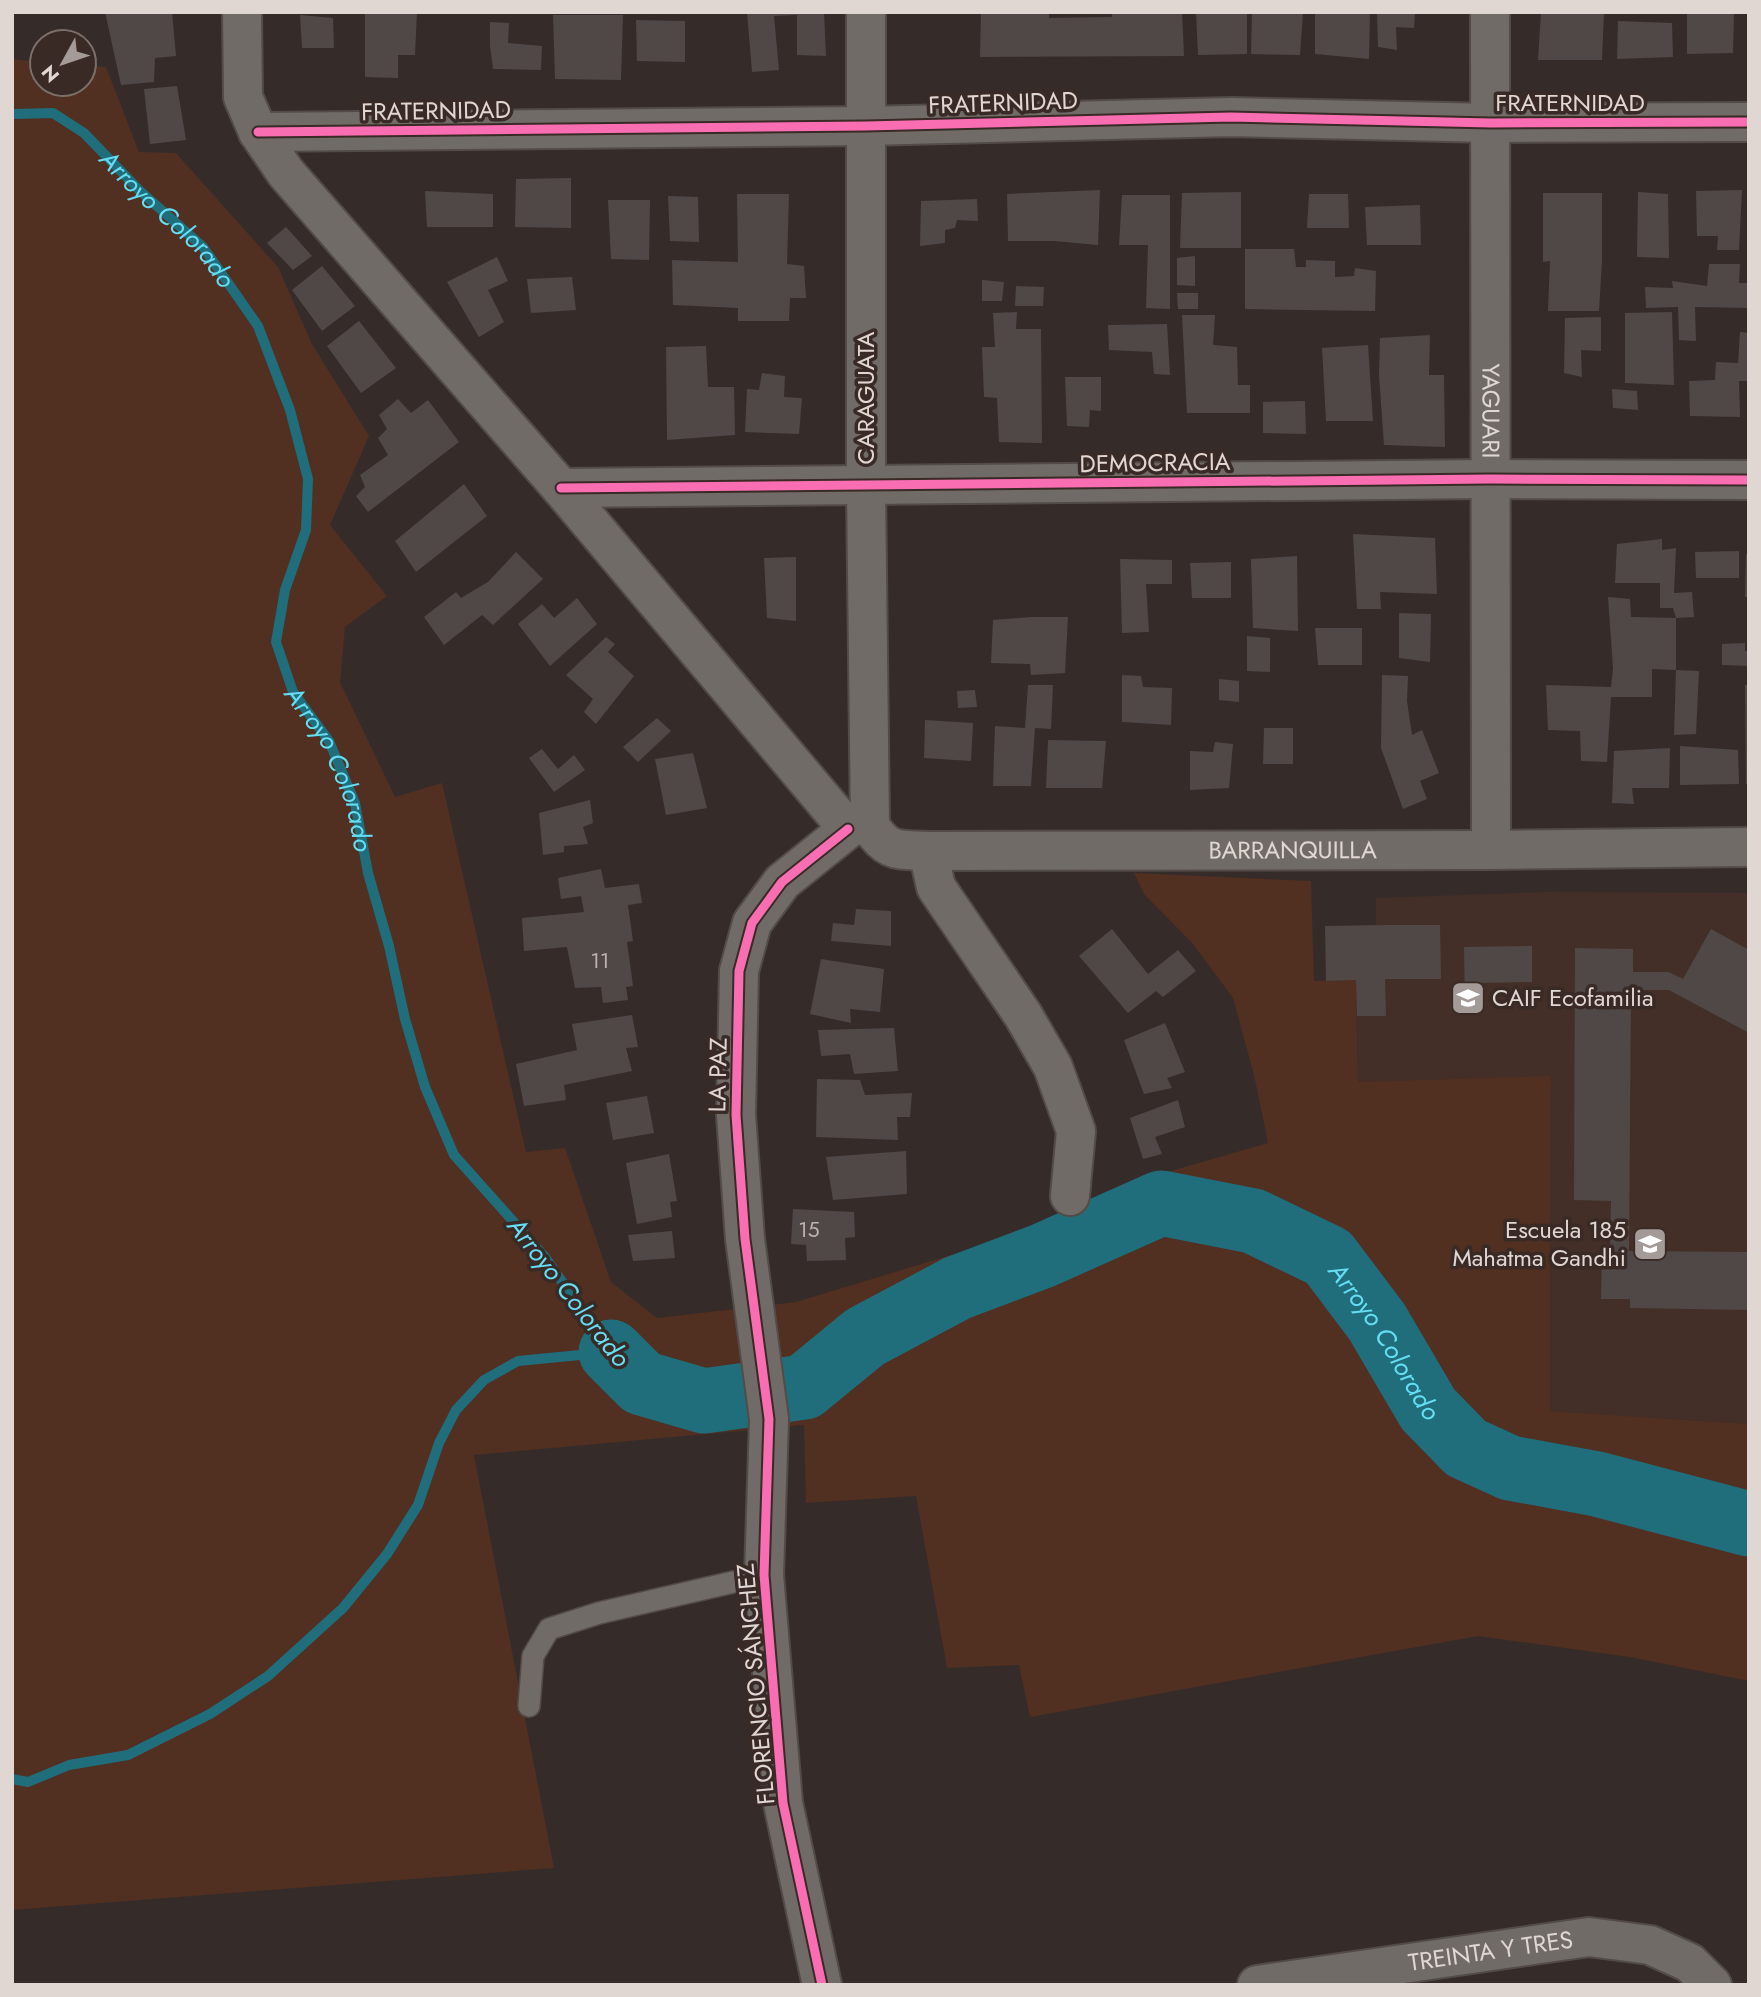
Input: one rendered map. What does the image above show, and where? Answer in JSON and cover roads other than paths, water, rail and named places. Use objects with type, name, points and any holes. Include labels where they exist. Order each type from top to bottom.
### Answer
[{"type":"street","name":"BARRANQUILLA","points":[[242,12],[243,97],[258,132],[286,173],[859,828],[882,844],[896,849],[928,851],[1749,847]]},
{"type":"street","name":"CARAGUATA","points":[[859,828],[866,486],[866,12]]},
{"type":"street","name":"YAGUARI","points":[[1490,12],[1491,850]]},
{"type":"street","name":"FRATERNIDAD","points":[[258,132],[866,126],[1231,117],[1491,122],[1749,122]]},
{"type":"street","name":"DEMOCRACIA","points":[[561,488],[1490,479],[1749,481]]},
{"type":"street","name":"LA PAZ","points":[[769,1419],[744,1238],[736,1115],[739,971],[752,923],[782,882],[859,828]]},
{"type":"street","points":[[928,851],[936,887],[1023,1014],[1053,1067],[1076,1131],[1070,1196]]},
{"type":"street","name":"FLORENCIO SÁNCHEZ","points":[[769,1419],[764,1575],[783,1802],[822,1985]]},
{"type":"street","name":"TREINTA Y TRES","points":[[1257,1985],[1589,1937],[1650,1945],[1690,1963],[1712,1985]]},
{"type":"lane","points":[[529,1706],[533,1656],[549,1629],[599,1613],[764,1575]]},
{"type":"waterway","name":"Arroyo Colorado","points":[[12,114],[53,113],[84,133],[140,191],[203,247],[258,326],[290,410],[308,479],[306,530],[285,590],[276,642],[293,692],[329,741],[355,803],[368,873],[425,1087],[454,1155],[545,1257],[611,1352],[518,1361],[484,1380],[456,1410],[439,1443],[418,1505],[387,1554],[343,1608],[268,1676],[210,1714],[128,1755],[69,1765],[28,1782],[12,1779]]},
{"type":"waterway","name":"Arroyo Colorado","points":[[611,1352],[642,1383],[704,1401],[804,1387],[865,1337],[957,1288],[1042,1256],[1161,1203],[1253,1221],[1328,1257],[1377,1322],[1428,1409],[1466,1448],[1510,1468],[1597,1484],[1749,1524]]},
{"type":"place","name":"CAIF Ecofamilia","points":[[1468,998]]},
{"type":"place","name":"Escuela 185 Mahatma Gandhi","points":[[1650,1244]]}]
